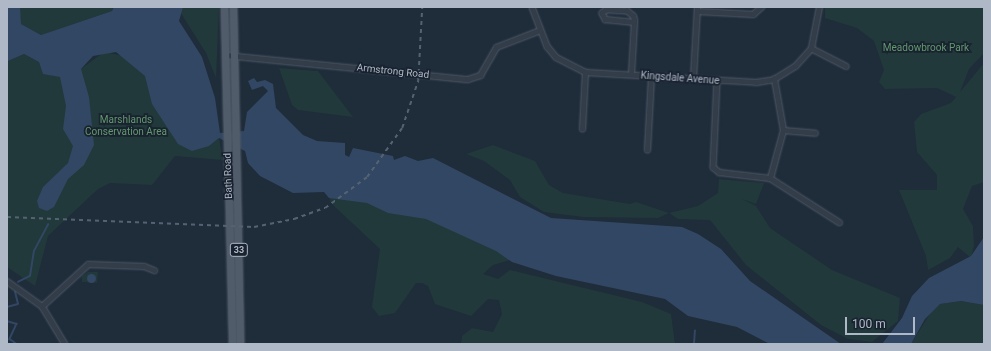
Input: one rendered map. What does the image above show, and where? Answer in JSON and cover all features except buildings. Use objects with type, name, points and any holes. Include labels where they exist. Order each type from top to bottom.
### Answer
[{"type":"main road","name":"Bath Road","points":[[224,7],[228,156],[235,297],[240,344]]},
{"type":"main road","name":"Bath Road","points":[[232,344],[235,297],[237,156],[233,7]]},
{"type":"street","name":"Kingsdale Avenue","points":[[532,7],[540,30],[556,57],[585,72],[717,80],[774,79]]},
{"type":"street","points":[[693,78],[697,9],[753,14],[761,7]]},
{"type":"street","points":[[770,178],[783,130],[774,79],[795,66],[811,48],[819,7]]},
{"type":"street","points":[[631,74],[634,22],[627,11],[606,10],[602,13],[605,19],[634,22]]},
{"type":"street","name":"Armstrong Road","points":[[226,55],[468,79],[480,75],[496,47],[540,30]]},
{"type":"street","points":[[811,48],[846,66]]},
{"type":"street","points":[[582,129],[585,72]]},
{"type":"street","points":[[647,150],[651,76]]},
{"type":"street","points":[[717,80],[713,167],[719,172],[770,178],[839,222]]},
{"type":"street","points":[[783,130],[815,132]]},
{"type":"street","points":[[42,306],[88,264],[144,266],[154,270]]},
{"type":"street","points":[[7,281],[42,306],[65,344]]},
{"type":"green space","points":[[114,7],[112,11],[41,35],[21,24],[19,8]]},
{"type":"green space","points":[[177,7],[219,7],[216,78],[206,53]]},
{"type":"green space","name":"Meadowbrook Park","points":[[825,7],[984,7],[984,53],[969,69],[960,92],[984,63],[984,182],[972,186],[963,209],[973,226],[974,246],[971,258],[958,247],[950,258],[928,270],[926,256],[899,190],[937,190],[937,175],[917,152],[914,122],[921,114],[951,103],[956,97],[937,88],[885,89],[879,82],[884,70],[874,41],[857,28],[825,18]]},
{"type":"green space","name":"Marshlands Conservation Area","points":[[104,52],[139,59],[209,146],[219,138],[223,160],[175,156],[152,185],[110,183],[98,189],[48,236],[35,286],[7,267],[8,61],[24,54],[39,62],[44,74],[53,74],[81,69]]},
{"type":"green space","points":[[279,68],[318,71],[353,117],[298,110],[292,105]]},
{"type":"green space","points":[[493,145],[535,161],[549,185],[563,193],[630,204],[636,202],[669,213],[658,218],[583,217],[544,212],[520,197],[510,180],[484,161],[466,154]]},
{"type":"green space","points":[[719,179],[764,183],[756,204],[742,199],[756,206],[770,228],[832,270],[900,298],[898,321],[872,342],[848,339],[821,325],[746,265],[710,220],[678,219],[669,213],[698,206],[718,193]]},
{"type":"green space","points":[[330,189],[366,191],[520,257],[493,265],[483,274],[498,279],[510,270],[642,302],[671,314],[675,344],[461,344],[462,336],[472,328],[493,332],[502,314],[499,300],[488,299],[471,316],[435,304],[428,286],[422,283],[416,283],[395,313],[379,316],[372,307],[380,249],[330,201]]},
{"type":"green space","points":[[88,272],[98,272],[97,283],[82,282],[82,276]]},
{"type":"green space","points":[[961,301],[984,305],[984,344],[911,344],[931,312],[940,304]]},
{"type":"water","points":[[7,7],[20,7],[21,24],[41,35],[112,11],[114,7],[183,7],[179,21],[202,57],[215,98],[220,133],[244,131],[247,112],[268,91],[263,86],[252,90],[248,81],[254,78],[257,82],[265,80],[273,84],[276,108],[303,135],[317,141],[345,143],[345,155],[349,157],[353,148],[393,156],[394,160],[405,156],[418,161],[433,158],[551,218],[682,227],[698,234],[721,249],[750,281],[841,344],[770,344],[737,327],[688,316],[665,299],[556,276],[512,262],[496,251],[426,219],[388,213],[367,203],[329,198],[324,192],[293,193],[260,176],[248,163],[245,151],[219,138],[209,146],[192,151],[178,144],[152,104],[145,76],[116,52],[93,56],[81,69],[89,97],[94,145],[84,165],[68,179],[54,207],[47,211],[39,208],[37,201],[43,187],[68,163],[73,146],[63,129],[66,106],[60,77],[43,74],[39,62],[24,54],[8,61],[7,70]]},
{"type":"water","points":[[984,237],[984,305],[961,301],[940,304],[925,319],[911,344],[882,344],[902,318],[912,296],[929,278],[971,256]]},
{"type":"water","points":[[89,274],[93,274],[95,278],[93,282],[89,282],[87,280],[87,276]]},
{"type":"waterway","points":[[18,282],[30,276],[34,251],[48,225]]},
{"type":"waterway","points":[[7,307],[18,304],[15,292]]},
{"type":"waterway","points":[[7,321],[17,324],[10,339],[17,344]]},
{"type":"waterway","points":[[694,344],[695,331]]},
{"type":"railway","points":[[7,217],[254,227],[294,219],[325,208],[367,177],[402,128],[418,81],[422,7]]}]
